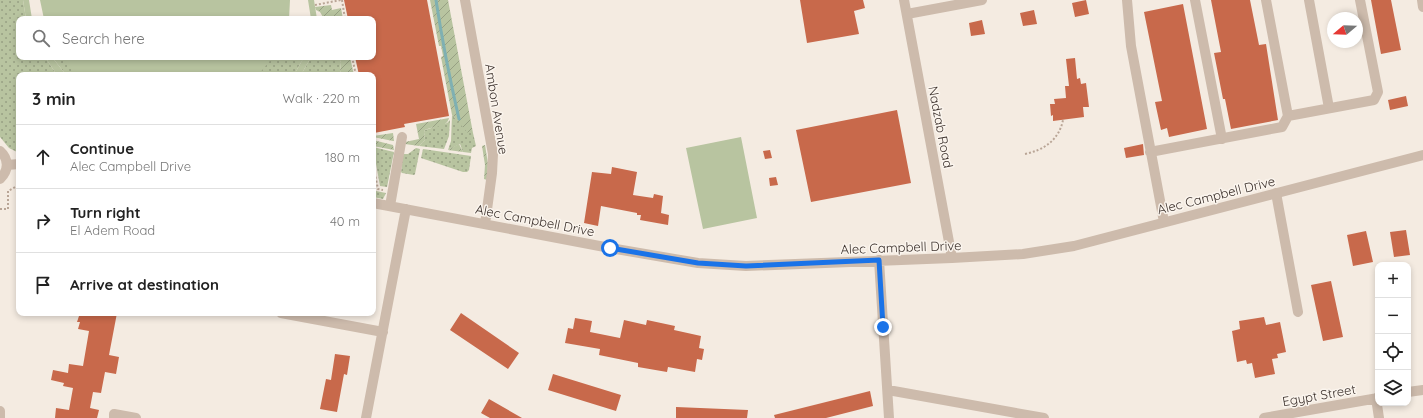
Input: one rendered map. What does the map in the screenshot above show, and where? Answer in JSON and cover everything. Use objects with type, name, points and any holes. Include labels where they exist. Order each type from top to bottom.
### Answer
[{"type":"street","name":"Ambon Avenue","points":[[465,0],[493,154],[485,224]]},
{"type":"street","name":"Nadzab Road","points":[[904,0],[952,258]]},
{"type":"street","points":[[907,14],[982,0]]},
{"type":"street","points":[[1127,0],[1131,46],[1164,222]]},
{"type":"street","points":[[1195,0],[1222,139]]},
{"type":"street","points":[[1150,152],[1282,127],[1288,116],[1266,0]]},
{"type":"street","points":[[1309,0],[1329,108]]},
{"type":"street","points":[[1288,116],[1374,100],[1378,92],[1360,0]]},
{"type":"street","points":[[1422,0],[1423,7]]},
{"type":"street","points":[[390,206],[402,137]]},
{"type":"street","points":[[0,151],[4,156],[7,165],[6,171],[0,179]]},
{"type":"street","name":"Alec Campbell Drive","points":[[376,204],[610,248],[698,263],[746,266],[952,258],[1023,254],[1074,246],[1423,154]]},
{"type":"street","points":[[7,165],[16,164]]},
{"type":"street","points":[[1276,193],[1298,312]]},
{"type":"street","points":[[366,418],[406,209]]},
{"type":"street","points":[[879,260],[889,418]]},
{"type":"street","points":[[297,316],[382,332]]},
{"type":"street","points":[[888,390],[1044,418]]},
{"type":"street","points":[[1411,392],[1423,390]]},
{"type":"street","name":"Egypt Street","points":[[1264,418],[1375,398]]},
{"type":"street","points":[[1378,406],[1379,418]]},
{"type":"street","points":[[0,411],[0,418]]},
{"type":"street","points":[[114,418],[114,414],[136,418]]},
{"type":"path","points":[[320,4],[321,0]]},
{"type":"path","points":[[315,5],[341,0],[344,16]]},
{"type":"path","points":[[353,60],[355,72]]},
{"type":"path","points":[[1025,154],[1040,150],[1052,141],[1059,132],[1063,120]]},
{"type":"path","points":[[376,179],[378,189],[392,192]]},
{"type":"path","points":[[0,209],[8,209],[8,191],[16,187]]},
{"type":"green space","points":[[0,0],[23,0],[26,16],[16,16],[16,60],[47,60],[55,72],[16,72],[16,152],[9,148],[0,137]]},
{"type":"green space","points":[[23,0],[29,0],[32,16],[26,16]]},
{"type":"green space","points":[[40,0],[290,0],[289,16],[43,16]]},
{"type":"green space","points":[[308,0],[314,0],[317,16],[311,16]]},
{"type":"green space","points":[[430,0],[448,0],[473,133],[468,133],[452,115],[441,57],[443,56],[441,46],[439,46]]},
{"type":"green space","points":[[331,5],[332,10],[341,8],[342,16],[322,16],[315,7]]},
{"type":"green space","points":[[47,60],[54,60],[64,72],[55,72]]},
{"type":"green space","points":[[54,60],[302,60],[296,72],[64,72]]},
{"type":"green space","points":[[65,60],[270,60],[260,72],[77,72]]},
{"type":"green space","points":[[302,60],[309,60],[303,72],[296,72]]},
{"type":"green space","points":[[309,60],[340,60],[341,62],[341,72],[303,72]]},
{"type":"green space","points":[[340,60],[351,60],[353,72],[341,72]]},
{"type":"green space","points":[[452,115],[470,133],[473,133],[476,146],[472,148],[471,153],[463,152],[460,144],[448,150],[451,141]]},
{"type":"green space","points":[[449,118],[446,124],[425,130],[425,140],[419,146],[405,144],[405,142],[419,139],[416,124]]},
{"type":"green space","points":[[450,120],[449,136],[444,149],[419,146],[425,140],[425,130],[447,123]]},
{"type":"green space","points":[[393,133],[394,141],[376,138],[376,136]]},
{"type":"green space","points":[[741,137],[757,218],[703,229],[686,148]]},
{"type":"green space","points":[[376,141],[393,145],[394,150],[376,147]]},
{"type":"green space","points":[[459,144],[463,152],[448,150]]},
{"type":"green space","points":[[485,145],[488,164],[487,180],[484,179],[485,165],[482,146]]},
{"type":"green space","points":[[376,148],[394,152],[387,187],[380,186],[376,164]]},
{"type":"green space","points":[[416,148],[420,149],[415,174],[402,173],[403,154],[408,154]]},
{"type":"green space","points":[[423,149],[471,156],[469,170],[467,172],[463,172],[421,158]]},
{"type":"green space","points":[[376,191],[386,193],[383,199],[376,198]]},
{"type":"building","points":[[344,0],[427,0],[449,116],[404,124],[405,127],[376,133],[376,72],[358,72],[356,60],[376,60],[376,16],[347,16]]},
{"type":"building","points":[[800,0],[863,0],[865,8],[854,11],[859,34],[807,43]]},
{"type":"building","points":[[1086,0],[1089,14],[1075,17],[1072,3]]},
{"type":"building","points":[[1211,0],[1250,0],[1259,45],[1266,44],[1278,120],[1231,129],[1225,99],[1223,99],[1214,53],[1221,52]]},
{"type":"building","points":[[1371,0],[1391,0],[1401,50],[1381,54]]},
{"type":"building","points":[[1183,4],[1207,129],[1169,137],[1167,128],[1161,130],[1155,102],[1162,101],[1144,12]]},
{"type":"building","points":[[1034,10],[1037,24],[1023,26],[1020,13]]},
{"type":"building","points":[[982,20],[985,34],[971,36],[969,23]]},
{"type":"building","points":[[1075,58],[1077,79],[1080,78],[1081,84],[1086,83],[1089,107],[1083,107],[1084,117],[1053,121],[1050,104],[1055,104],[1054,99],[1066,98],[1065,86],[1069,86],[1066,59]]},
{"type":"building","points":[[1406,96],[1408,106],[1390,110],[1388,100]]},
{"type":"building","points":[[897,110],[911,183],[811,202],[796,130]]},
{"type":"building","points":[[1143,144],[1144,155],[1126,158],[1124,148]]},
{"type":"building","points":[[770,150],[772,158],[765,159],[763,151]]},
{"type":"building","points":[[612,167],[637,172],[633,195],[653,198],[654,194],[663,196],[661,213],[669,215],[668,225],[640,220],[641,215],[637,215],[637,213],[601,206],[598,226],[584,223],[592,172],[611,174]]},
{"type":"building","points":[[776,177],[778,185],[770,186],[769,178]]},
{"type":"building","points":[[1406,230],[1410,255],[1394,257],[1390,232]]},
{"type":"building","points":[[1366,231],[1373,262],[1353,266],[1347,235]]},
{"type":"building","points":[[1331,281],[1343,337],[1323,341],[1311,285]]},
{"type":"building","points":[[461,313],[519,353],[508,369],[450,330]]},
{"type":"building","points":[[79,316],[116,316],[109,355],[119,357],[116,374],[105,372],[101,393],[93,392],[90,408],[99,410],[97,418],[55,418],[56,408],[69,410],[73,388],[63,386],[64,383],[51,380],[53,370],[68,373],[69,364],[83,366],[89,331],[78,329],[80,322],[77,322]]},
{"type":"building","points":[[1264,317],[1266,325],[1280,322],[1286,352],[1277,354],[1278,358],[1272,359],[1275,374],[1255,378],[1252,363],[1247,364],[1246,360],[1237,362],[1232,331],[1240,329],[1239,321]]},
{"type":"building","points":[[575,318],[592,321],[590,332],[620,338],[624,320],[646,325],[647,320],[675,326],[674,330],[701,336],[699,348],[704,349],[702,360],[697,359],[695,372],[668,367],[667,372],[638,367],[638,363],[599,355],[600,349],[565,343],[568,328],[573,329]]},
{"type":"building","points":[[335,354],[350,356],[347,375],[344,374],[337,412],[320,409],[326,379],[331,380]]},
{"type":"building","points":[[553,374],[621,395],[616,411],[548,390]]},
{"type":"building","points":[[870,391],[873,406],[826,418],[775,418],[774,415]]},
{"type":"building","points":[[489,399],[522,418],[490,418],[481,413]]},
{"type":"building","points":[[676,407],[748,410],[747,418],[676,418]]},
{"type":"waterway","points":[[436,0],[446,60],[459,119]]},
{"type":"route","points":[[610,248],[698,263],[746,266],[879,260],[883,327]]}]
